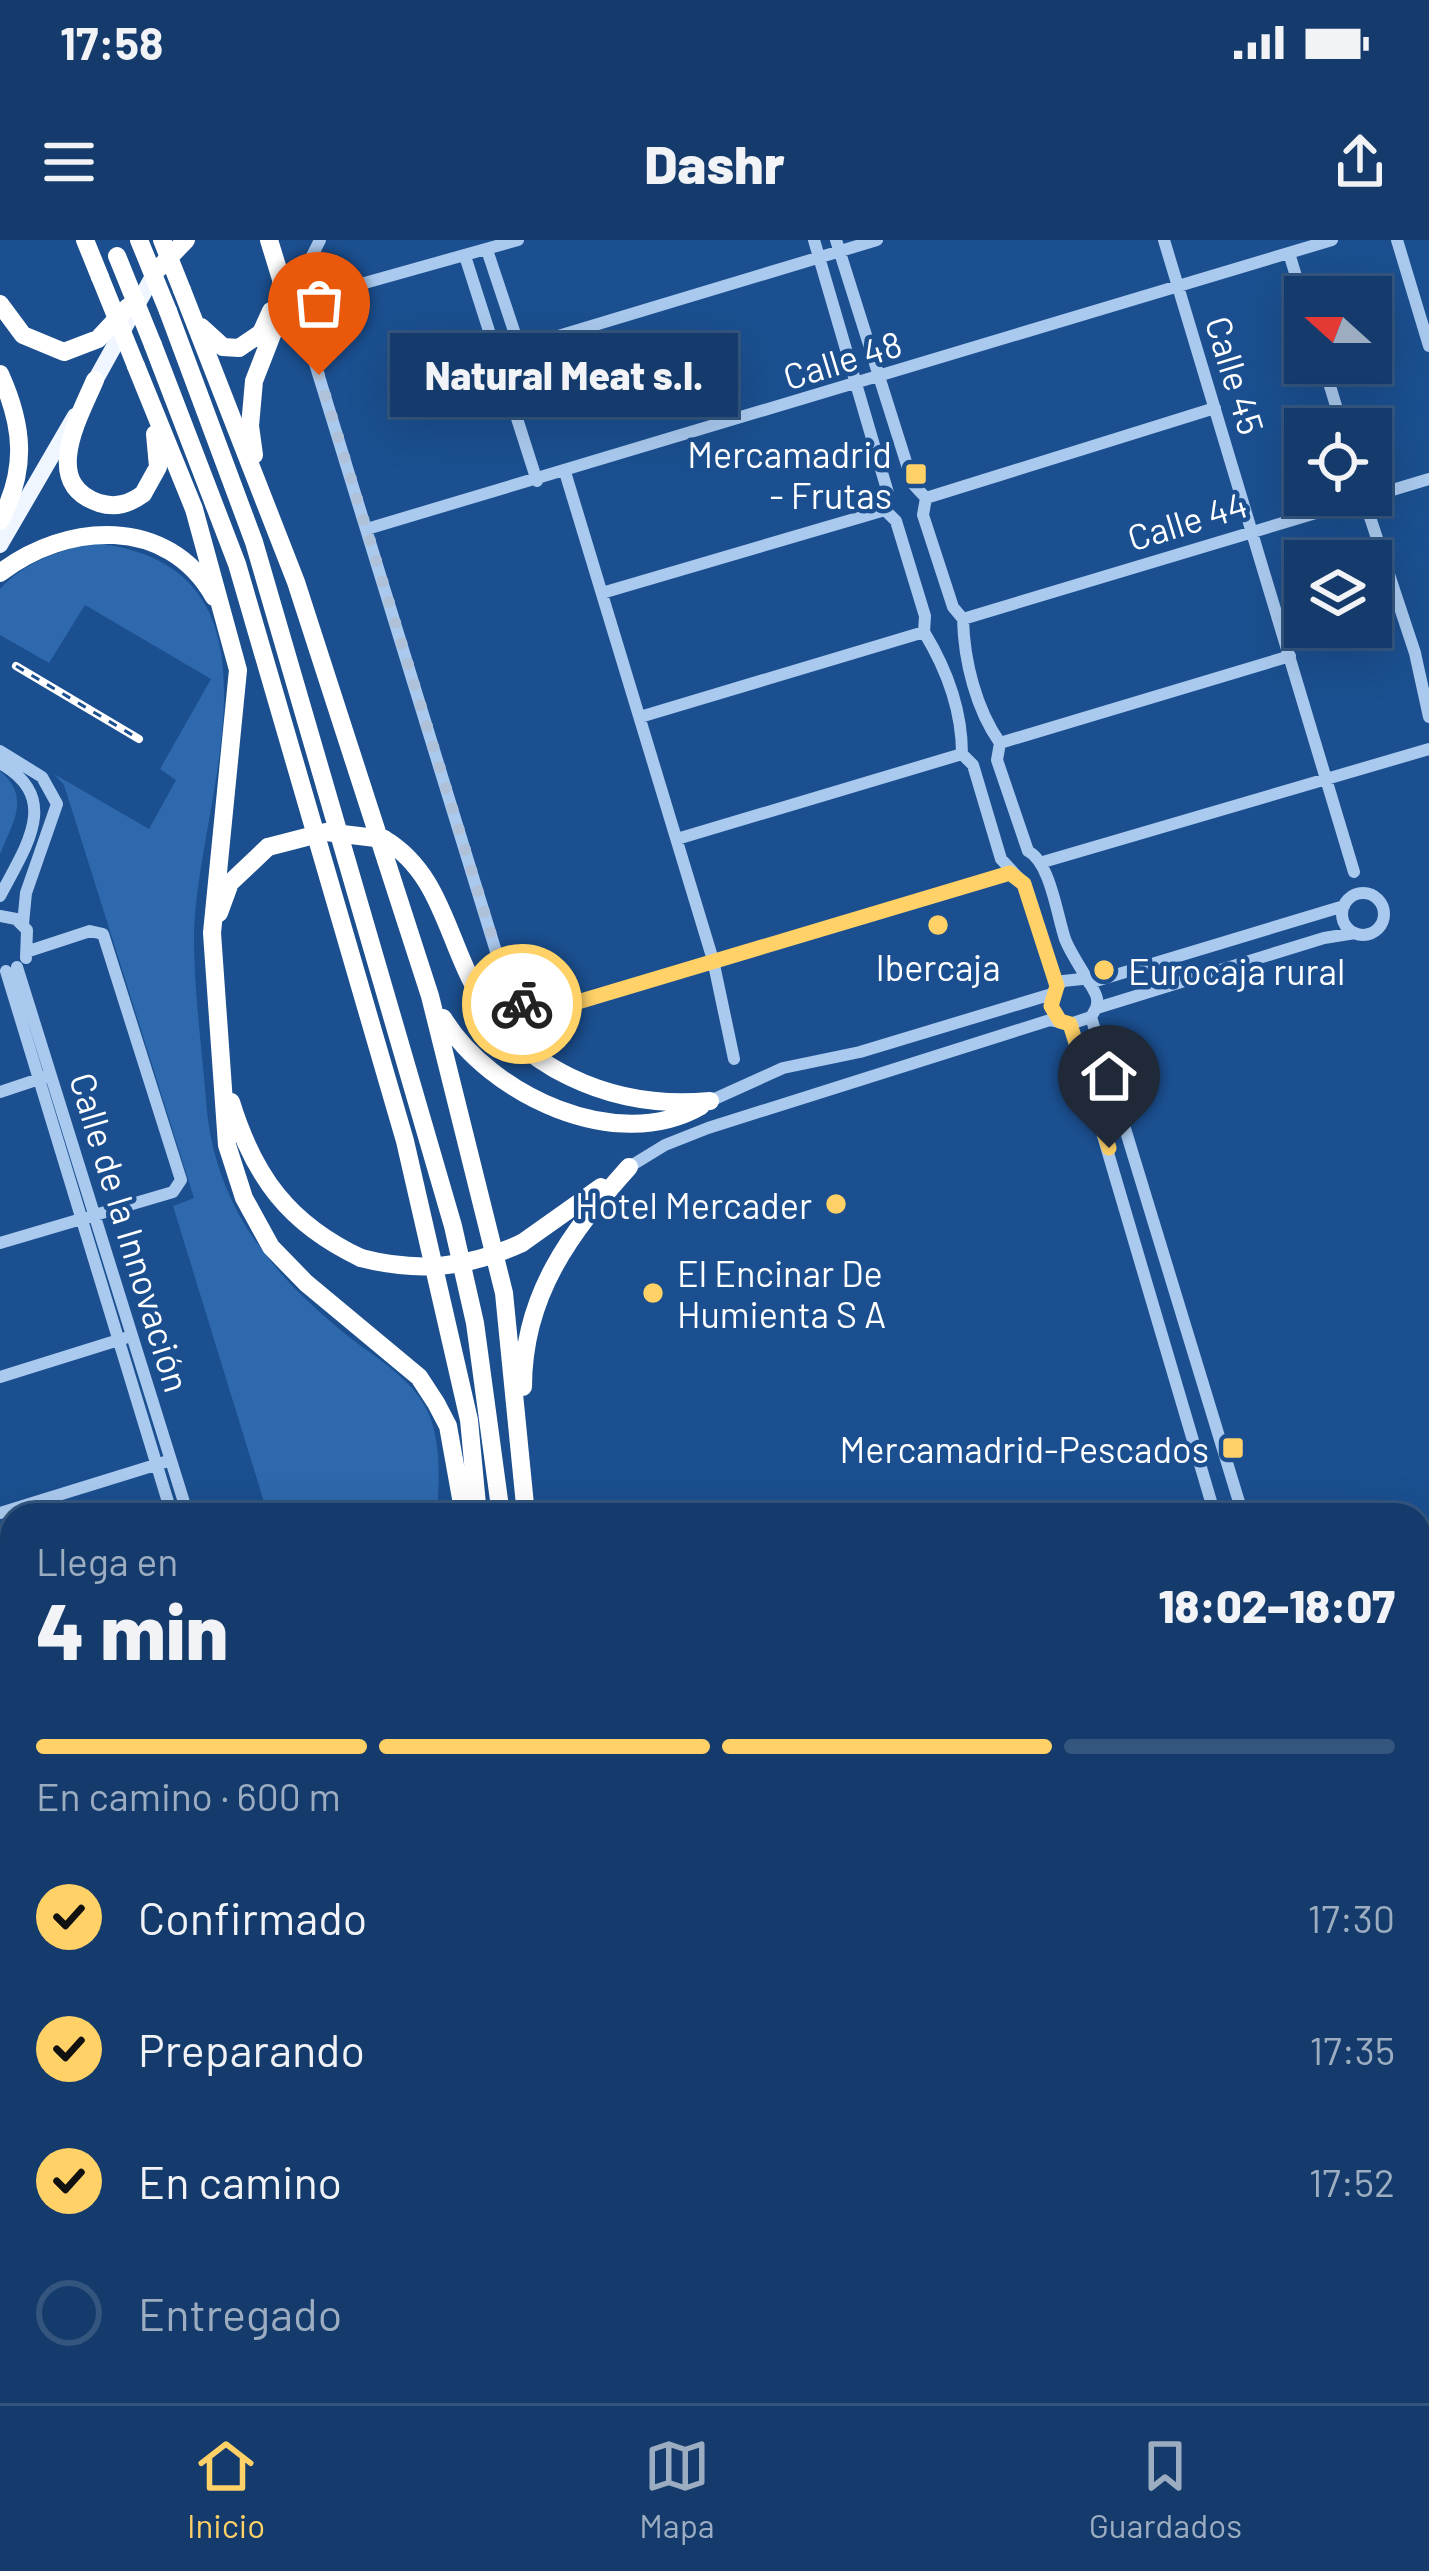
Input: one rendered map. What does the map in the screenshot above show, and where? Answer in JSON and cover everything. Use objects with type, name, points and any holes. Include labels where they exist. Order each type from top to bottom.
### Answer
[{"type":"highway","points":[[85,240],[194,509],[229,623],[238,670],[237,715],[214,870],[212,933],[227,1145],[244,1198],[271,1246],[306,1283],[419,1377],[448,1426],[462,1503]]},
{"type":"highway","points":[[139,240],[179,303],[208,337],[223,347],[239,348],[261,333],[269,320],[272,282],[250,240]]},
{"type":"highway","points":[[167,240],[179,303],[428,1135],[475,1323],[499,1503]]},
{"type":"highway","points":[[158,268],[186,240]]},
{"type":"highway","points":[[258,484],[250,426],[254,381],[282,309],[281,279],[269,240]]},
{"type":"highway","points":[[114,248],[237,564],[405,1141],[469,1420],[477,1503]]},
{"type":"highway","points":[[179,303],[296,582],[430,996],[504,1293],[525,1503]]},
{"type":"highway","points":[[0,304],[23,335],[64,352],[98,339],[128,307]]},
{"type":"highway","points":[[0,374],[17,418],[22,460],[16,490],[0,521]]},
{"type":"highway","points":[[95,380],[67,452],[74,485],[101,504],[131,503],[143,494],[158,467],[145,388]]},
{"type":"highway","points":[[0,572],[67,537],[128,535],[174,554],[191,568],[229,623]]},
{"type":"highway","points":[[212,933],[230,883],[268,847],[326,832],[384,839],[424,874],[487,1009],[521,1046],[571,1080],[623,1097],[671,1105],[710,1101]]},
{"type":"highway","points":[[430,996],[453,1034],[482,1064],[553,1107],[631,1124],[666,1121],[710,1101]]},
{"type":"highway","points":[[218,1057],[259,1175],[286,1210],[321,1239],[361,1258],[398,1267],[445,1268],[522,1243],[629,1167]]},
{"type":"highway","points":[[524,1494],[524,1360],[533,1309],[557,1254],[629,1167]]},
{"type":"main road","points":[[0,544],[158,268],[167,240]]},
{"type":"main road","points":[[0,534],[167,240]]},
{"type":"street","points":[[320,240],[309,262],[305,331],[506,983],[518,1002],[536,1011],[561,1007],[1010,869],[1028,851]]},
{"type":"street","points":[[304,300],[518,240]]},
{"type":"street","points":[[814,240],[888,493],[885,510]]},
{"type":"street","points":[[487,250],[515,334],[535,343],[819,257],[838,246],[877,240]]},
{"type":"street","name":"Calle 45","points":[[1164,240],[1354,872]]},
{"type":"street","name":"Calle 48","points":[[367,529],[858,386],[1332,240]]},
{"type":"street","points":[[1396,240],[1429,346]]},
{"type":"street","points":[[838,246],[913,484],[926,498]]},
{"type":"street","points":[[1289,253],[1296,276]]},
{"type":"street","points":[[465,256],[537,481]]},
{"type":"street","points":[[926,498],[1215,408]]},
{"type":"street","points":[[565,472],[713,960],[734,1059]]},
{"type":"street","name":"Calle 44","points":[[1392,489],[1429,479]]},
{"type":"street","points":[[888,493],[913,484]]},
{"type":"street","points":[[926,498],[922,514],[953,607],[963,619],[961,637],[988,730],[1000,743]]},
{"type":"street","points":[[602,592],[885,510]]},
{"type":"street","points":[[885,510],[896,521],[925,616],[924,632],[935,644],[1001,859],[1024,884],[1054,990],[1051,1006],[1065,1023],[1211,1503]]},
{"type":"street","points":[[896,521],[907,524],[922,514]]},
{"type":"street","name":"Calle 44","points":[[963,619],[1304,516]]},
{"type":"street","points":[[1370,516],[1415,652],[1429,717]]},
{"type":"street","points":[[925,616],[933,608],[953,607]]},
{"type":"street","points":[[640,717],[924,632]]},
{"type":"street","points":[[935,644],[961,637]]},
{"type":"street","points":[[1000,743],[1290,656]]},
{"type":"street","points":[[965,736],[988,730]]},
{"type":"street","points":[[1000,743],[997,760],[1028,851],[1043,868],[1086,981],[1239,1503]]},
{"type":"street","points":[[1024,884],[1043,868],[1429,749]]},
{"type":"street","points":[[0,751],[42,777],[57,804],[26,893],[22,924],[29,951]]},
{"type":"street","points":[[676,839],[968,759],[997,760]]},
{"type":"street","points":[[0,763],[27,780],[37,800],[32,827],[0,896]]},
{"type":"street","points":[[629,1167],[665,1144],[708,1128],[1065,1023],[1324,938],[1376,931],[1383,919],[1382,905],[1366,893],[1344,906],[860,1052],[783,1068],[710,1101]]},
{"type":"street","points":[[1344,906],[1342,919],[1355,934]]},
{"type":"street","points":[[0,916],[22,924]]},
{"type":"street","points":[[0,1243],[173,1192],[182,1180],[103,934],[90,931],[29,951],[8,970]]},
{"type":"street","name":"Calle de la Innovación","points":[[8,970],[88,1215],[163,1463],[170,1503]]},
{"type":"street","points":[[0,1092],[46,1077]]},
{"type":"street","points":[[0,1377],[125,1338]]},
{"type":"street","points":[[33,1503],[163,1463]]},
{"type":"street","name":"Calle de la Innovación","points":[[163,1463],[182,1503]]},
{"type":"shaded area","points":[[95,543],[160,561],[200,596],[219,643],[224,699],[219,760],[194,938],[211,1139],[235,1207],[273,1265],[324,1316],[393,1370],[420,1398],[437,1447],[438,1503],[264,1503],[173,1206],[194,1198],[64,785],[54,774],[149,829],[176,780],[160,769],[211,679],[85,605],[49,663],[0,635],[0,589],[43,558]]},
{"type":"shaded area","points":[[0,771],[17,800],[0,854]]},
{"type":"railway","points":[[16,666],[139,739]]},
{"type":"way so far","points":[[319,375],[506,983],[522,1004]]},
{"type":"place","name":"Natural Meat s.l.","points":[[319,375]]},
{"type":"place","name":"Mercamadrid - Frutas","points":[[916,474]]},
{"type":"place","name":"Ibercaja","points":[[938,925]]},
{"type":"place","name":"Eurocaja rural","points":[[1104,970]]},
{"type":"place","name":"Hotel Mercader","points":[[836,1204]]},
{"type":"place","name":"El Encinar De Humienta S A","points":[[653,1293]]},
{"type":"place","name":"Mercamadrid-Pescados","points":[[1233,1448]]},
{"type":"route","points":[[522,1004],[536,1011],[561,1007],[1010,873],[1024,884],[1057,986],[1051,1006],[1060,1021],[1070,1024],[1109,1148]]}]
